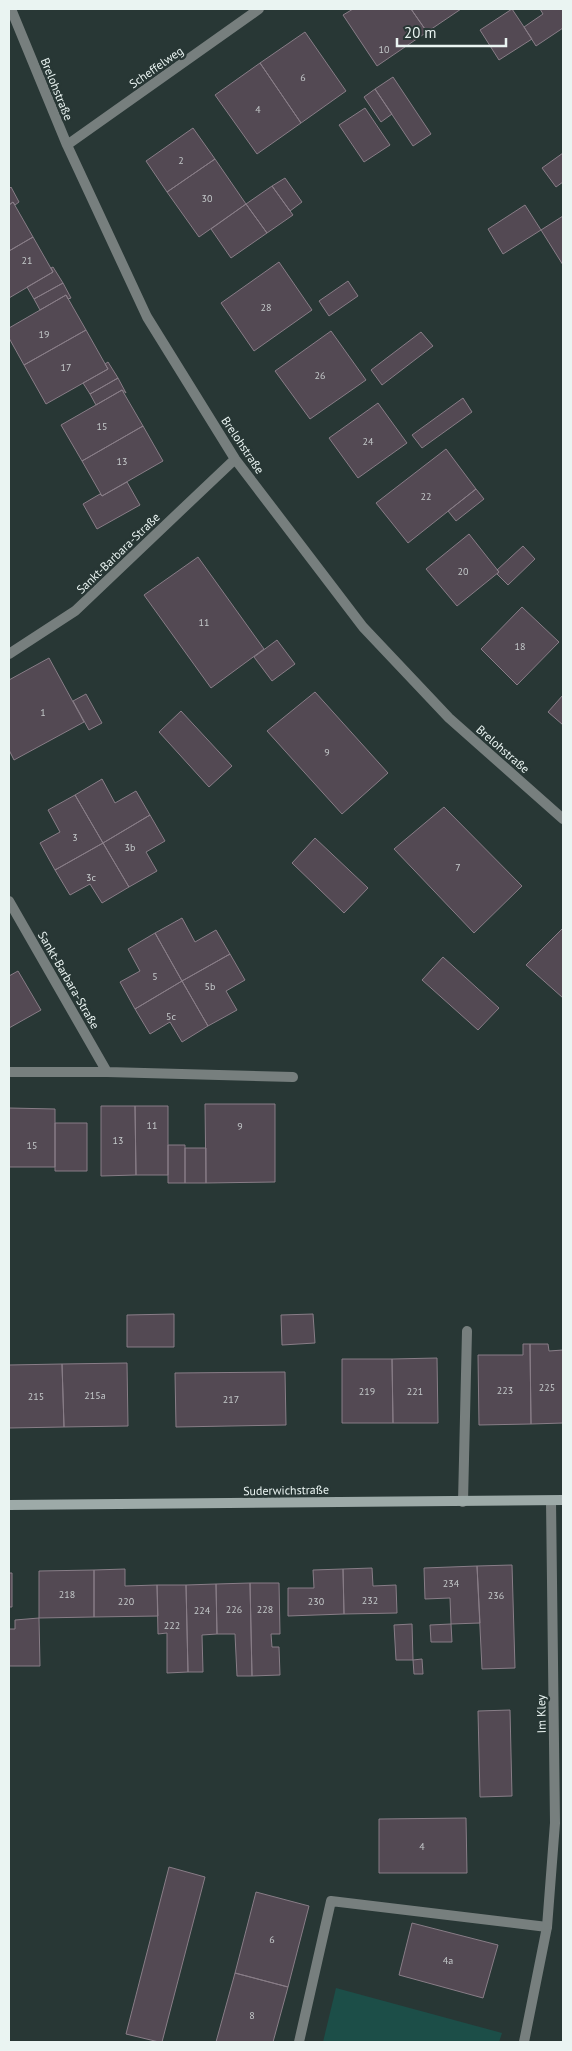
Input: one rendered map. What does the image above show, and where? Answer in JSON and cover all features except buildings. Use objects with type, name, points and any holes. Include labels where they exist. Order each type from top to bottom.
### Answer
[{"type":"main road","name":"Suderwichstraße","points":[[9,1505],[563,1500]]},
{"type":"street","name":"Brelohstraße","points":[[11,9],[67,145],[147,317],[235,459],[363,628],[449,718],[563,819]]},
{"type":"street","name":"Scheffelweg","points":[[67,145],[259,9]]},
{"type":"street","name":"Sankt-Barbara-Straße","points":[[9,654],[75,611],[235,459]]},
{"type":"street","name":"Sankt-Barbara-Straße","points":[[9,901],[107,1072]]},
{"type":"street","points":[[9,1072],[107,1072],[293,1077]]},
{"type":"street","points":[[464,1502],[467,1332]]},
{"type":"street","name":"Im Kley","points":[[524,2042],[547,1927],[554,1823],[550,1501]]},
{"type":"street","points":[[299,2042],[331,1901],[547,1927]]},
{"type":"green space","points":[[336,1988],[502,2033],[499,2042],[323,2042]]}]
